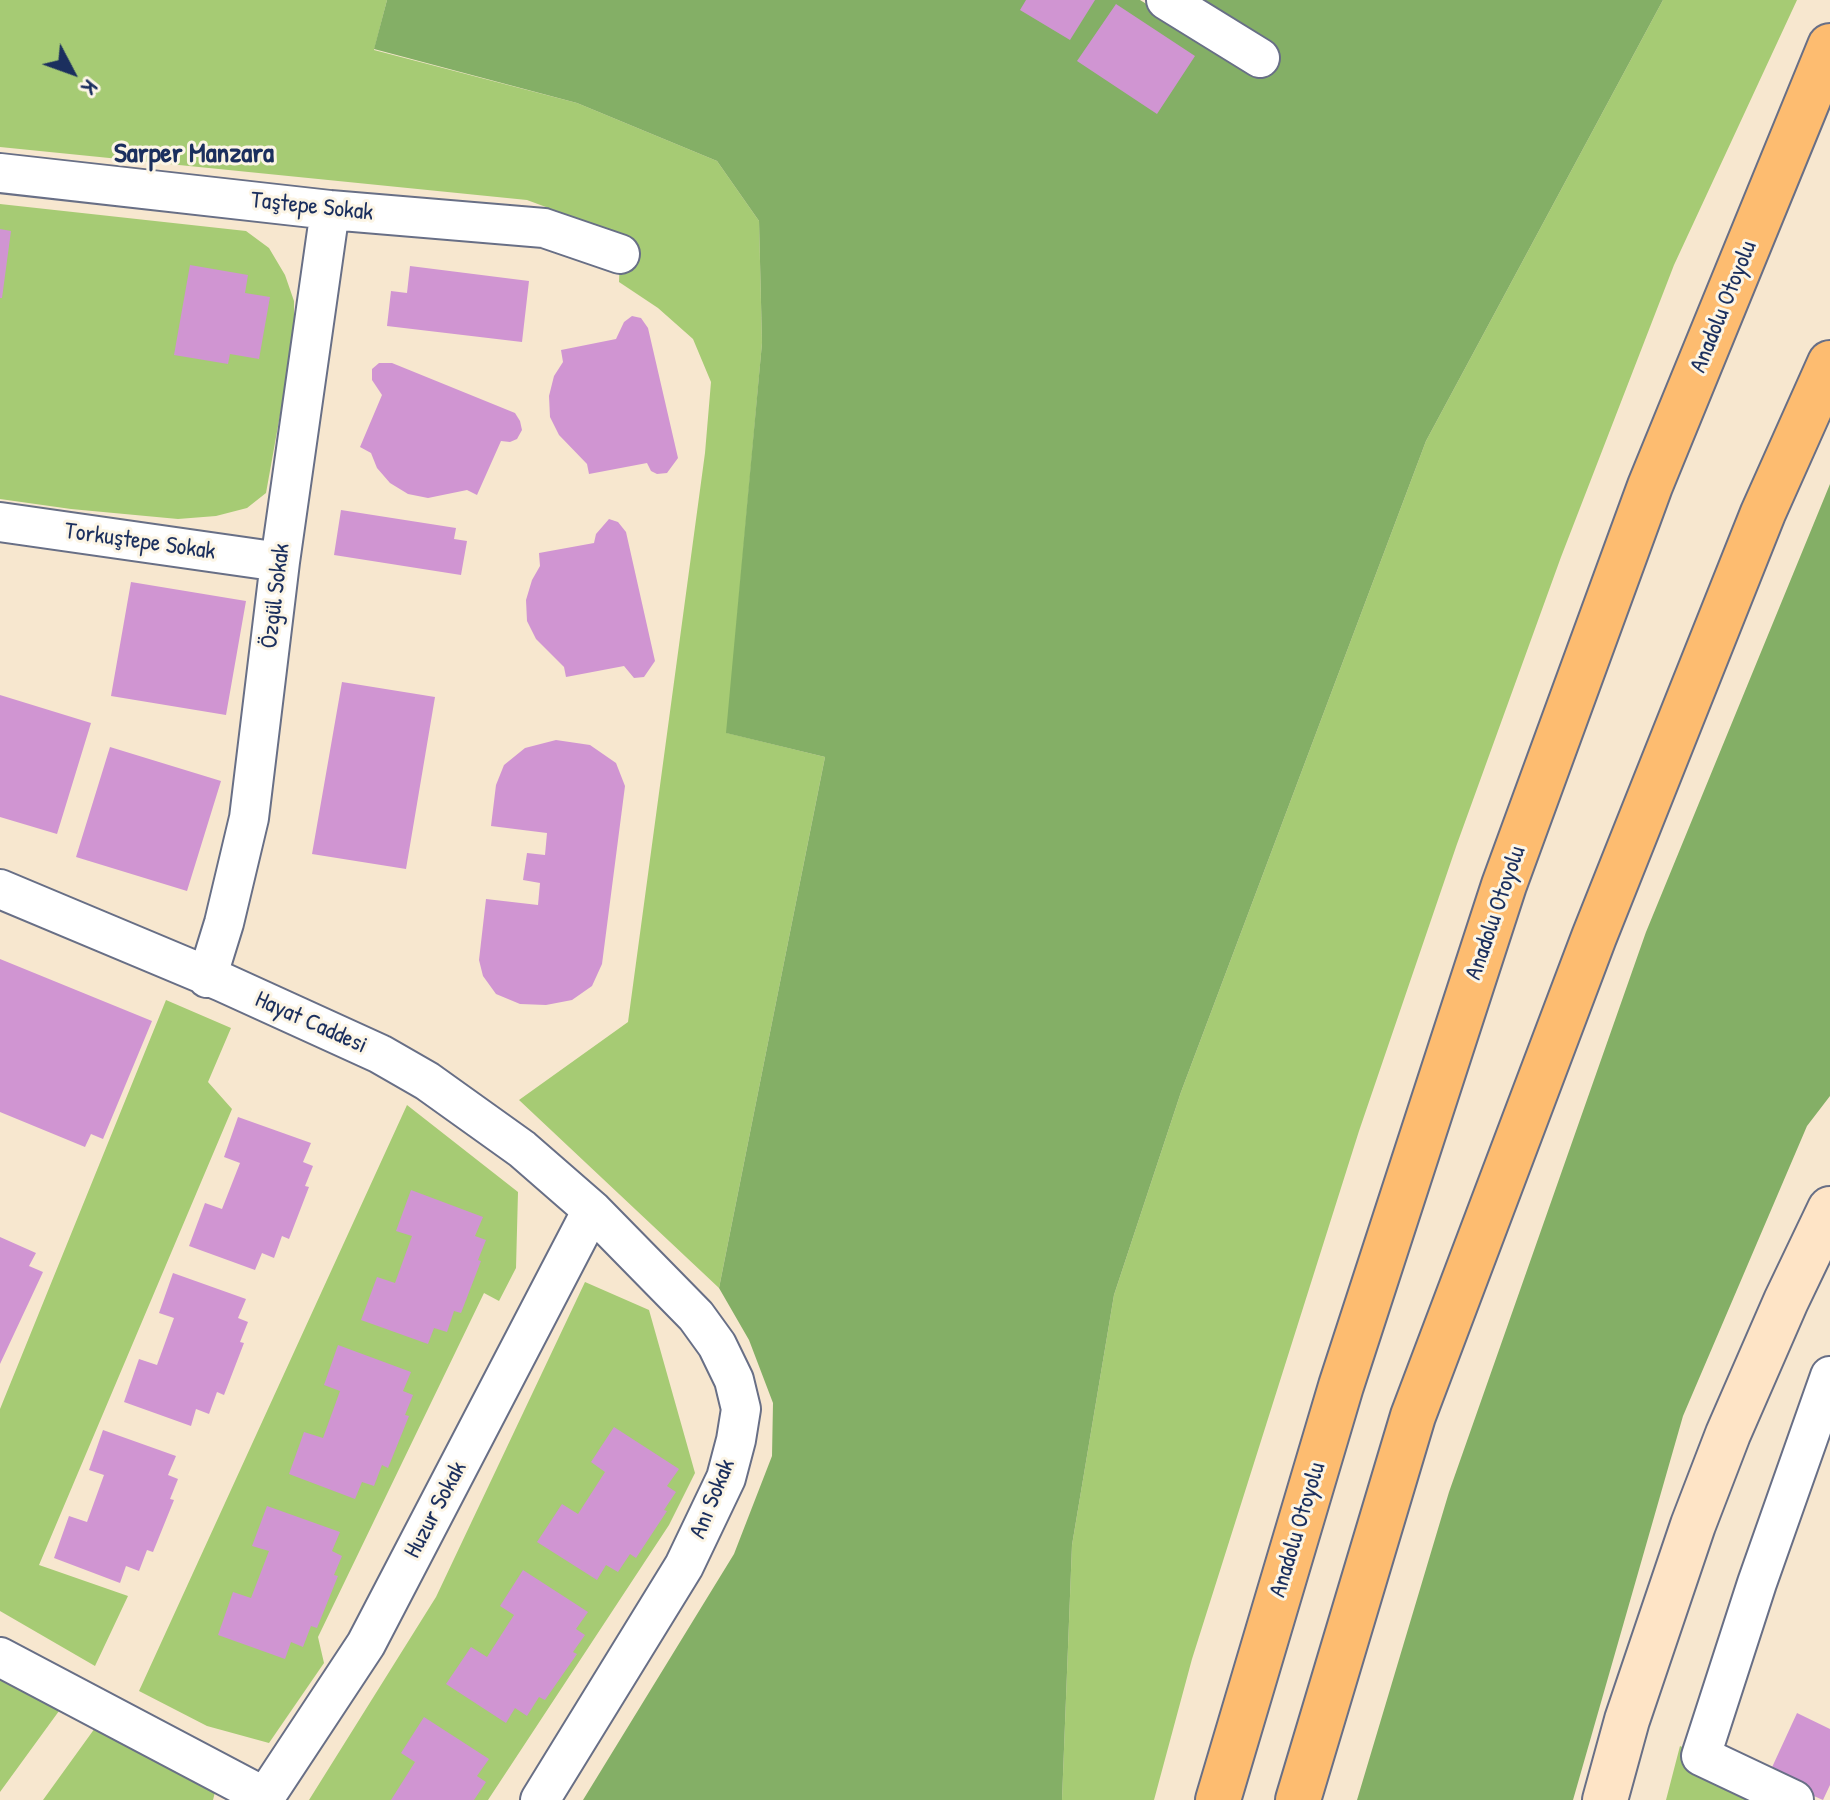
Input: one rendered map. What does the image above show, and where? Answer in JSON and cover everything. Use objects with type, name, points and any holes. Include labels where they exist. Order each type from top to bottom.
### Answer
[{"type":"highway","name":"Anadolu Otoyolu","points":[[1218,1800],[1341,1386],[1504,885],[1650,486],[1830,46]]},
{"type":"highway","points":[[1298,1800],[1413,1416],[1594,937],[1763,513],[1830,363]]},
{"type":"main road","points":[[1605,1800],[1627,1720],[1668,1595],[1728,1434],[1830,1209]]},
{"type":"street","points":[[1166,0],[1260,58]]},
{"type":"street","name":"Taştepe Sokak","points":[[0,173],[330,210],[544,228],[620,254]]},
{"type":"street","name":"Özgül Sokak","points":[[207,978],[224,923],[249,818],[280,562],[330,210]]},
{"type":"street","name":"Torkuştepe Sokak","points":[[0,522],[280,562]]},
{"type":"street","name":"Hayat Caddesi","points":[[0,889],[222,982],[380,1054],[427,1081],[522,1149],[592,1210]]},
{"type":"street","name":"Huzur Sokak","points":[[264,1798],[366,1644],[592,1210]]},
{"type":"street","name":"Anı Sokak","points":[[540,1800],[684,1566],[726,1478],[741,1409],[734,1380],[703,1325],[592,1210]]},
{"type":"street","points":[[1794,1800],[1701,1756],[1757,1583],[1828,1387]]},
{"type":"street","points":[[0,1657],[264,1798]]},
{"type":"green space","points":[[0,0],[387,0],[374,50],[577,103],[717,161],[759,221],[762,343],[727,733],[825,757],[719,1288],[519,1100],[628,1022],[705,453],[711,382],[693,339],[658,308],[619,282],[620,254],[627,237],[527,200],[0,147]]},
{"type":"green space","points":[[387,0],[1140,0],[1248,67],[1260,58],[1265,38],[1195,0],[1663,0],[1426,441],[1181,1092],[1114,1295],[1072,1545],[1062,1800],[583,1800],[734,1554],[772,1456],[773,1403],[749,1340],[719,1288],[825,757],[726,733],[762,343],[759,221],[717,161],[577,103],[374,49]]},
{"type":"green space","points":[[1663,0],[1797,0],[1674,265],[1561,557],[1457,844],[1359,1131],[1192,1659],[1154,1800],[1062,1800],[1072,1545],[1114,1295],[1181,1092],[1426,441]]},
{"type":"green space","points":[[0,204],[246,231],[269,248],[285,275],[294,301],[294,337],[266,493],[247,508],[216,516],[178,519],[0,499]]},
{"type":"green space","points":[[1830,484],[1830,1096],[1807,1126],[1683,1416],[1573,1800],[1357,1800],[1449,1492],[1646,932]]},
{"type":"green space","points":[[166,1000],[231,1028],[208,1082],[232,1109],[39,1565],[128,1596],[95,1666],[0,1611],[0,1409]]},
{"type":"green space","points":[[407,1105],[518,1192],[516,1268],[499,1301],[484,1293],[318,1637],[324,1663],[269,1743],[207,1726],[139,1691]]},
{"type":"green space","points":[[585,1282],[649,1310],[695,1473],[669,1525],[488,1800],[309,1800],[436,1597]]},
{"type":"green space","points":[[0,1674],[59,1711],[0,1792]]},
{"type":"green space","points":[[95,1728],[216,1788],[213,1800],[43,1800]]},
{"type":"green space","points":[[1680,1746],[1794,1800],[1666,1800]]},
{"type":"building","points":[[1026,0],[1095,0],[1070,40],[1020,10]]},
{"type":"building","points":[[1116,4],[1195,56],[1157,114],[1077,61]]},
{"type":"building","points":[[0,229],[11,231],[2,298],[0,298]]},
{"type":"building","points":[[190,265],[248,275],[245,293],[270,297],[259,359],[230,354],[228,364],[174,355]]},
{"type":"building","points":[[410,266],[529,281],[522,342],[387,326],[391,291],[407,293]]},
{"type":"building","points":[[632,316],[641,318],[648,328],[678,458],[667,473],[651,471],[647,463],[589,474],[587,464],[559,435],[550,417],[549,396],[554,376],[563,362],[561,350],[616,339],[624,322]]},
{"type":"building","points":[[379,363],[392,363],[515,413],[522,430],[517,439],[501,441],[477,495],[467,490],[428,498],[408,494],[390,483],[377,468],[371,453],[360,447],[382,395],[372,380],[372,369]]},
{"type":"building","points":[[341,510],[456,528],[454,539],[467,541],[461,575],[334,555]]},
{"type":"building","points":[[609,519],[618,522],[626,532],[655,661],[644,677],[634,678],[624,666],[566,677],[564,667],[536,639],[527,621],[526,600],[540,566],[539,553],[594,543],[596,534]]},
{"type":"building","points":[[131,582],[246,601],[226,715],[111,696]]},
{"type":"building","points":[[342,682],[435,697],[406,869],[312,854]]},
{"type":"building","points":[[0,695],[91,723],[57,834],[0,817]]},
{"type":"building","points":[[556,740],[590,745],[616,763],[625,786],[602,964],[592,986],[572,1000],[546,1005],[520,1004],[496,994],[483,976],[479,960],[486,899],[538,905],[540,883],[523,880],[527,853],[545,855],[547,833],[491,826],[496,785],[504,765],[525,748]]},
{"type":"building","points":[[110,747],[221,781],[187,891],[76,857]]},
{"type":"building","points":[[0,959],[152,1021],[103,1139],[91,1134],[85,1147],[0,1112]]},
{"type":"building","points":[[238,1117],[311,1143],[303,1162],[313,1166],[305,1186],[309,1187],[289,1239],[282,1236],[274,1258],[262,1253],[255,1270],[189,1246],[205,1203],[222,1209],[240,1163],[224,1157]]},
{"type":"building","points":[[411,1190],[483,1217],[475,1236],[486,1240],[461,1313],[454,1311],[447,1332],[434,1328],[428,1344],[361,1320],[377,1277],[395,1283],[412,1236],[396,1231]]},
{"type":"building","points":[[0,1237],[36,1253],[29,1266],[43,1272],[0,1364]]},
{"type":"building","points":[[173,1273],[246,1299],[238,1318],[248,1322],[240,1342],[244,1343],[224,1395],[217,1392],[209,1414],[196,1409],[191,1426],[124,1402],[139,1359],[157,1365],[174,1318],[159,1313]]},
{"type":"building","points":[[338,1345],[411,1372],[403,1391],[413,1395],[405,1415],[409,1416],[388,1468],[382,1465],[374,1486],[362,1482],[355,1499],[289,1474],[304,1432],[323,1438],[340,1391],[324,1385]]},
{"type":"building","points":[[614,1427],[679,1469],[667,1486],[676,1492],[664,1510],[667,1511],[636,1558],[630,1554],[618,1572],[606,1565],[597,1580],[537,1542],[562,1504],[578,1514],[605,1472],[591,1462]]},
{"type":"building","points":[[103,1430],[176,1456],[168,1475],[178,1479],[170,1499],[174,1500],[153,1552],[147,1550],[139,1571],[126,1566],[120,1583],[54,1558],[69,1516],[87,1522],[104,1475],[89,1470]]},
{"type":"building","points":[[267,1506],[340,1532],[332,1551],[342,1556],[334,1575],[338,1576],[317,1628],[311,1626],[303,1647],[291,1642],[285,1659],[218,1635],[233,1592],[251,1598],[269,1551],[252,1546]]},
{"type":"building","points":[[523,1570],[588,1612],[576,1629],[585,1635],[573,1652],[577,1654],[545,1700],[539,1697],[527,1716],[515,1708],[506,1723],[446,1684],[471,1647],[487,1657],[514,1615],[500,1606]]},
{"type":"building","points":[[1797,1713],[1830,1729],[1830,1785],[1823,1800],[1768,1776]]},
{"type":"building","points":[[424,1717],[489,1759],[477,1776],[486,1782],[474,1800],[391,1800],[415,1762],[401,1753]]},
{"type":"district","name":"Sarper Manzara","points":[[194,155]]}]
